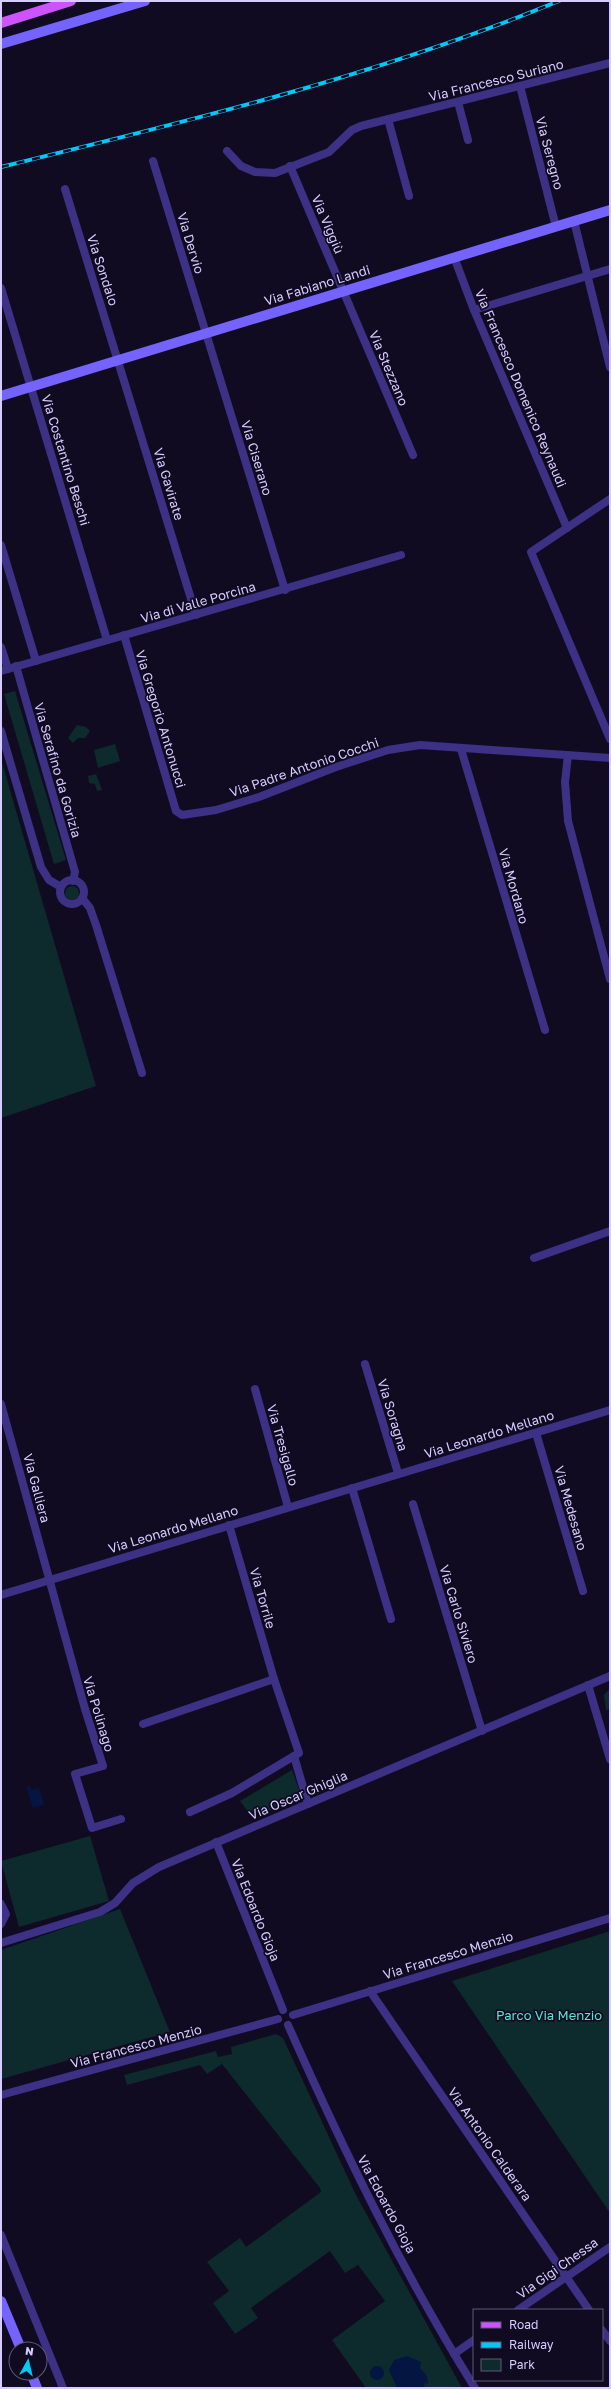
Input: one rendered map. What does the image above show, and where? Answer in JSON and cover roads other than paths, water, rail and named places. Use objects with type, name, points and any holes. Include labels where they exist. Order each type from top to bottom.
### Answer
[{"type":"main road","points":[[1,23],[71,1]]},
{"type":"street","points":[[1,44],[145,1]]},
{"type":"street","name":"Via Francesco Suriano","points":[[227,151],[241,166],[256,172],[275,173],[329,152],[352,130],[610,63]]},
{"type":"street","name":"Via Seregno","points":[[520,86],[556,226]]},
{"type":"street","points":[[458,102],[468,140]]},
{"type":"street","points":[[388,120],[409,196]]},
{"type":"street","name":"Via Dervio","points":[[153,161],[206,332]]},
{"type":"street","name":"Via Viggiù","points":[[290,166],[343,291]]},
{"type":"street","name":"Via Sondalo","points":[[65,189],[119,359]]},
{"type":"street","name":"Via Fabiano Landi","points":[[1,396],[206,332],[610,210]]},
{"type":"street","points":[[574,221],[610,367]]},
{"type":"street","name":"Via Francesco Domenico Reynaudi","points":[[454,257],[474,310],[567,528]]},
{"type":"street","points":[[474,310],[610,269]]},
{"type":"street","name":"Via Costantino Beschi","points":[[1,288],[32,386],[107,640]]},
{"type":"street","name":"Via Stezzano","points":[[343,291],[413,454]]},
{"type":"street","name":"Via Ciserano","points":[[206,332],[285,590]]},
{"type":"street","name":"Via Gavirate","points":[[119,359],[196,615]]},
{"type":"street","points":[[610,499],[531,552],[610,739]]},
{"type":"street","points":[[1,545],[36,661]]},
{"type":"street","name":"Via di Valle Porcina","points":[[4,670],[285,590],[401,555]]},
{"type":"street","name":"Via Gregorio Antonucci","points":[[124,635],[176,811]]},
{"type":"street","points":[[1,647],[4,670]]},
{"type":"street","name":"Via Serafino da Gorizia","points":[[16,666],[75,872],[73,881]]},
{"type":"street","points":[[1,731],[41,867],[49,880],[61,887]]},
{"type":"street","name":"Via Padre Antonio Cocchi","points":[[176,811],[182,815],[216,810],[259,797],[336,767],[388,750],[420,745],[610,758]]},
{"type":"street","name":"Via Mordano","points":[[461,749],[545,1030]]},
{"type":"street","points":[[568,755],[565,782],[568,821],[610,979]]},
{"type":"street","points":[[69,881],[73,881],[81,885],[84,894],[75,904],[66,903],[60,896],[61,887],[69,881]]},
{"type":"street","points":[[82,898],[90,908],[96,925],[142,1073]]},
{"type":"street","points":[[534,1258],[610,1231]]},
{"type":"street","name":"Via Soragna","points":[[365,1364],[398,1473]]},
{"type":"street","name":"Via Tresigallo","points":[[255,1389],[288,1507]]},
{"type":"street","name":"Via Galliera","points":[[1,1404],[4,1423],[49,1579]]},
{"type":"street","name":"Via Leonardo Mellano","points":[[1,1594],[610,1410]]},
{"type":"street","name":"Via Medesano","points":[[536,1433],[583,1591]]},
{"type":"street","points":[[352,1488],[391,1618]]},
{"type":"street","name":"Via Carlo Siviero","points":[[413,1504],[482,1731]]},
{"type":"street","name":"Via Torrile","points":[[229,1525],[274,1678],[299,1753],[294,1756],[308,1804]]},
{"type":"street","name":"Via Polinago","points":[[49,1579],[103,1766],[75,1774],[92,1828],[121,1819]]},
{"type":"street","name":"Via Oscar Ghiglia","points":[[1,1943],[100,1912],[115,1903],[133,1883],[159,1867],[610,1676]]},
{"type":"street","points":[[143,1724],[274,1678]]},
{"type":"street","points":[[588,1685],[610,1758]]},
{"type":"street","points":[[190,1812],[232,1794],[294,1756]]},
{"type":"street","name":"Via Edoardo Gioja","points":[[216,1842],[283,2010]]},
{"type":"street","points":[[1,1904],[6,1914],[1,1924]]},
{"type":"street","name":"Via Francesco Menzio","points":[[293,2015],[610,1918]]},
{"type":"street","name":"Via Antonio Calderara","points":[[370,1992],[588,2309]]},
{"type":"street","points":[[283,2010],[290,2011],[293,2015],[293,2020],[288,2025],[281,2024],[278,2019],[278,2014],[283,2010]]},
{"type":"street","name":"Via Francesco Menzio","points":[[1,2095],[278,2019]]},
{"type":"street","name":"Via Edoardo Gioja","points":[[288,2025],[331,2122],[454,2354],[475,2388]]},
{"type":"street","points":[[1,2235],[64,2388]]},
{"type":"street","name":"Via Gigi Chessa","points":[[519,2309],[610,2247]]},
{"type":"street","points":[[1,2304],[17,2341]]},
{"type":"street","points":[[603,2331],[610,2341]]},
{"type":"street","points":[[454,2354],[473,2341]]},
{"type":"water","points":[[30,1786],[31,1790],[39,1788],[44,1805],[33,1808],[26,1787]]},
{"type":"water","points":[[407,2356],[421,2362],[420,2368],[427,2376],[428,2385],[425,2382],[424,2388],[397,2388],[389,2370],[394,2360]]},
{"type":"water","points":[[374,2366],[380,2366],[384,2370],[384,2376],[380,2380],[374,2380],[370,2376],[370,2370]]},
{"type":"railway","points":[[1,167],[213,114],[353,74],[422,52],[559,1]]},
{"type":"park label","name":"Parco Via Menzio","points":[[549,2015]]}]
